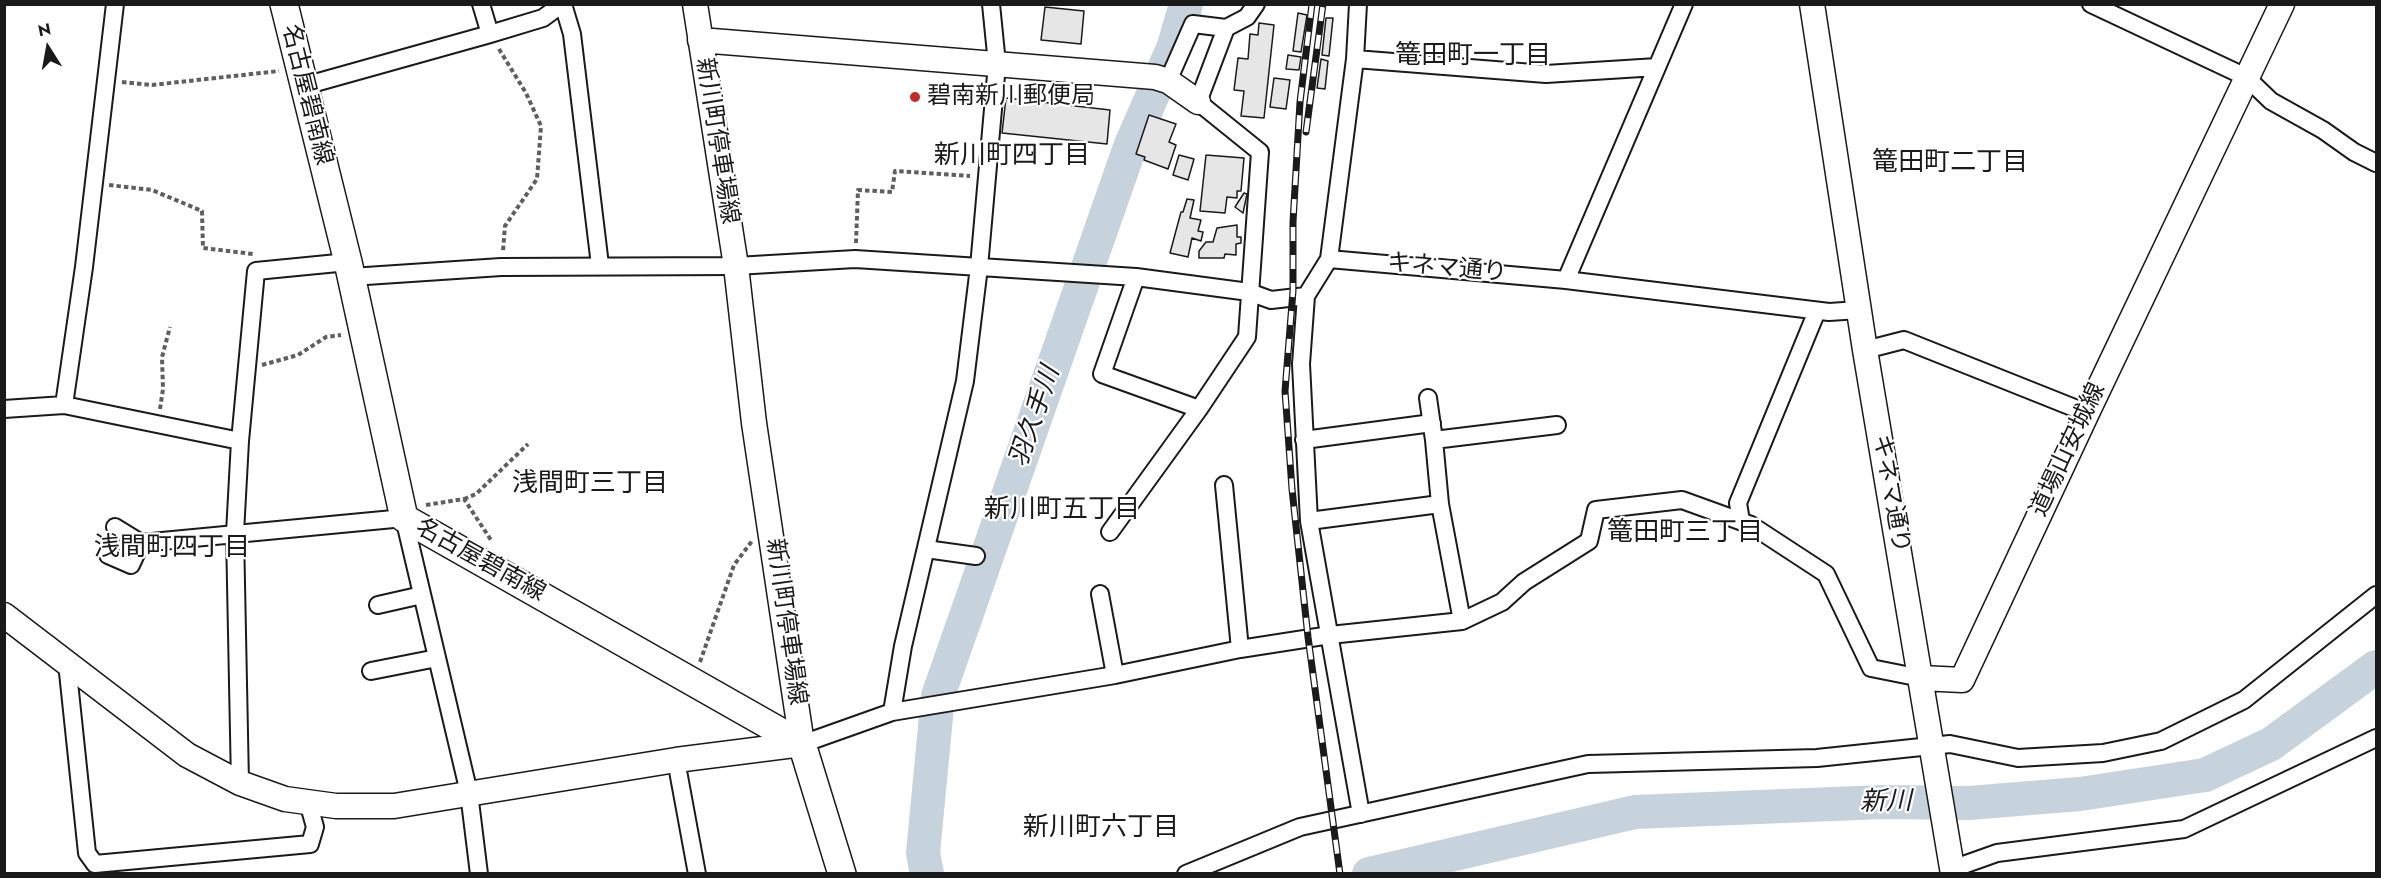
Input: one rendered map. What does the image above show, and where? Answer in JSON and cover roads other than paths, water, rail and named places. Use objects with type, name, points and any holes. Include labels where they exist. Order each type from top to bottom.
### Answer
[{"type":"main road","name":"名古屋碧南線","points":[[284,4],[350,270],[404,518],[802,744]]},
{"type":"main road","points":[[695,4],[700,40]]},
{"type":"main road","name":"キネマ通り","points":[[1812,4],[1865,350],[1921,678]]},
{"type":"main road","name":"道場山安城線","points":[[1921,678],[1962,680],[2086,412],[2282,4]]},
{"type":"main road","name":"新川町停車場線","points":[[802,744],[754,423],[736,266],[700,40],[1155,77],[1168,81],[1198,102]]},
{"type":"main road","points":[[4,615],[187,755],[240,783],[285,799],[336,806],[394,806],[676,760],[802,744],[842,873]]},
{"type":"main road","points":[[1921,678],[1951,865]]},
{"type":"street","points":[[64,405],[115,4]]},
{"type":"street","points":[[481,4],[490,34]]},
{"type":"street","points":[[302,77],[490,34],[543,18],[562,4],[572,34],[600,265]]},
{"type":"street","points":[[892,712],[903,646],[965,381],[979,267],[997,64],[991,4]]},
{"type":"street","points":[[1168,81],[1193,24],[1226,28],[1247,17],[1256,4]]},
{"type":"street","points":[[1358,4],[1355,59],[1329,259],[1306,296],[1301,364],[1309,521],[1361,814]]},
{"type":"street","points":[[1566,280],[1684,4]]},
{"type":"street","points":[[2091,4],[2246,77],[2271,101],[2376,163]]},
{"type":"street","points":[[1110,532],[1199,409],[1247,337],[1260,152],[1198,102],[1226,28]]},
{"type":"street","points":[[1355,59],[1546,74],[1657,67]]},
{"type":"street","points":[[240,783],[235,533],[240,441],[256,271],[600,265],[736,266],[855,259],[1136,278],[1249,292],[1271,300],[1306,296]]},
{"type":"street","name":"キネマ通り","points":[[1329,259],[1566,280],[1817,311],[1859,310]]},
{"type":"street","points":[[1136,278],[1102,374],[1199,409]]},
{"type":"street","points":[[1741,521],[1738,503],[1817,311]]},
{"type":"street","points":[[1865,350],[1904,340],[2086,412]]},
{"type":"street","points":[[1428,398],[1440,504],[1462,621]]},
{"type":"street","points":[[4,409],[64,405],[240,441]]},
{"type":"street","points":[[1304,440],[1557,425]]},
{"type":"street","points":[[1224,485],[1240,649]]},
{"type":"street","points":[[802,744],[892,712],[1114,675],[1240,649],[1330,635],[1462,621],[1502,602],[1524,582],[1589,541],[1596,510],[1682,500],[1751,525],[1826,574],[1871,668],[1921,678]]},
{"type":"street","points":[[1309,521],[1440,504]]},
{"type":"street","points":[[116,527],[141,543],[404,518],[469,793],[479,873]]},
{"type":"street","points":[[108,555],[131,565],[141,543]]},
{"type":"street","points":[[926,549],[976,556]]},
{"type":"street","points":[[1100,594],[1114,675]]},
{"type":"street","points":[[378,605],[422,595]]},
{"type":"street","points":[[1186,873],[1300,827],[1588,764],[1933,753],[1950,744],[2018,758],[2103,753],[2162,741],[2244,700],[2376,595]]},
{"type":"street","points":[[370,671],[437,658]]},
{"type":"street","points":[[67,663],[87,853],[95,864],[310,844],[315,827],[308,802]]},
{"type":"street","points":[[1951,865],[1997,853],[2184,829],[2376,738]]},
{"type":"street","points":[[676,760],[697,873]]},
{"type":"waterway","name":"羽久手川","points":[[927,874],[923,853],[938,696],[1130,147],[1174,46],[1186,4]]},
{"type":"waterway","name":"新川","points":[[1369,874],[1635,812],[1883,802],[1969,803],[2080,794],[2205,775],[2271,744],[2376,667]]},
{"type":"railway","points":[[1312,4],[1300,102],[1293,222],[1293,291],[1285,391],[1292,489],[1308,637],[1340,874]]},
{"type":"railway","points":[[1306,132],[1323,4]]},
{"type":"place","name":"碧南新川郵便局","points":[[915,97]]},
{"type":"district","name":"篭田町一丁目","points":[[1473,57]]},
{"type":"district","name":"新川町四丁目","points":[[1012,157]]},
{"type":"district","name":"篭田町二丁目","points":[[1950,164]]},
{"type":"district","name":"浅間町三丁目","points":[[590,485]]},
{"type":"district","name":"新川町五丁目","points":[[1062,511]]},
{"type":"district","name":"篭田町三丁目","points":[[1685,534]]},
{"type":"district","name":"浅間町四丁目","points":[[172,549]]},
{"type":"district","name":"新川町六丁目","points":[[1101,829]]}]
